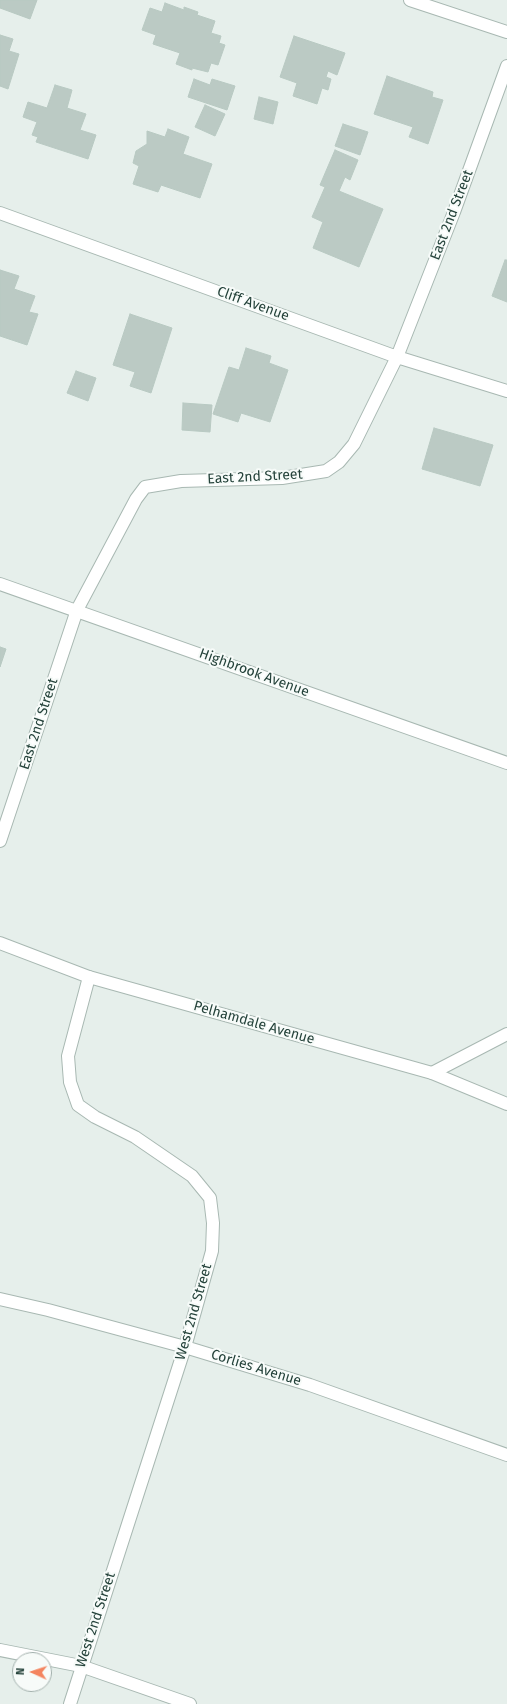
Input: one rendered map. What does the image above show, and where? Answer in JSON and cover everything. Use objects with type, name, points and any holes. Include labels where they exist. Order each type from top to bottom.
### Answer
[{"type":"street","points":[[410,0],[507,32]]},
{"type":"street","name":"East 2nd Street","points":[[0,841],[77,610],[136,499],[145,487],[181,481],[282,478],[326,471],[338,462],[354,444],[397,357],[454,212],[507,66]]},
{"type":"street","name":"Cliff Avenue","points":[[0,213],[397,357],[507,392]]},
{"type":"street","name":"Highbrook Avenue","points":[[0,584],[507,763]]},
{"type":"street","name":"Pelhamdale Avenue","points":[[0,943],[89,977],[432,1072],[507,1104]]},
{"type":"street","name":"West 2nd Street","points":[[70,1704],[185,1347],[212,1251],[213,1223],[210,1198],[192,1176],[135,1137],[95,1117],[78,1105],[70,1082],[68,1056],[89,977]]},
{"type":"street","points":[[432,1072],[507,1034]]},
{"type":"street","name":"Corlies Avenue","points":[[0,1299],[48,1310],[185,1347],[310,1385],[507,1455]]},
{"type":"street","points":[[0,1650],[81,1666],[190,1704]]},
{"type":"building","points":[[0,0],[37,0],[30,19],[0,8]]},
{"type":"building","points":[[165,3],[184,10],[184,7],[198,12],[197,15],[215,21],[211,33],[221,36],[219,43],[225,45],[218,65],[211,63],[208,72],[192,68],[192,70],[176,64],[180,53],[153,44],[156,35],[142,30],[150,8],[162,12]]},
{"type":"building","points":[[0,35],[13,39],[9,51],[19,54],[8,89],[0,86]]},
{"type":"building","points":[[294,36],[345,53],[337,75],[328,71],[326,77],[331,79],[328,90],[322,88],[317,104],[293,96],[297,83],[280,77]]},
{"type":"building","points":[[387,76],[433,92],[432,97],[443,100],[428,144],[409,137],[413,127],[374,114]]},
{"type":"building","points":[[194,79],[210,85],[212,79],[235,86],[227,110],[188,97]]},
{"type":"building","points":[[55,85],[72,90],[67,108],[86,114],[80,130],[96,135],[88,159],[36,142],[38,137],[32,135],[37,122],[23,117],[28,102],[47,108]]},
{"type":"building","points":[[259,97],[278,102],[273,124],[254,119]]},
{"type":"building","points":[[205,105],[225,114],[215,136],[195,127]]},
{"type":"building","points":[[343,124],[368,132],[360,155],[335,146]]},
{"type":"building","points":[[168,129],[189,137],[183,154],[212,164],[200,198],[161,185],[158,192],[133,184],[139,166],[133,163],[136,151],[147,144],[147,131],[165,137]]},
{"type":"building","points":[[335,150],[358,160],[350,180],[345,177],[339,191],[383,209],[359,267],[313,248],[323,222],[312,217],[325,187],[320,185]]},
{"type":"building","points":[[505,260],[507,260],[507,302],[492,296]]},
{"type":"building","points":[[0,270],[19,276],[14,289],[35,296],[29,312],[38,314],[27,345],[0,336]]},
{"type":"building","points":[[130,314],[172,328],[151,393],[130,386],[135,372],[113,365]]},
{"type":"building","points":[[246,348],[271,356],[269,363],[288,370],[270,422],[241,413],[238,422],[213,414],[229,367],[239,370]]},
{"type":"building","points":[[76,371],[96,378],[88,401],[67,393]]},
{"type":"building","points":[[183,403],[212,405],[210,432],[182,430]]},
{"type":"building","points":[[434,428],[493,445],[480,486],[422,469]]},
{"type":"building","points":[[0,647],[6,649],[0,667]]}]
